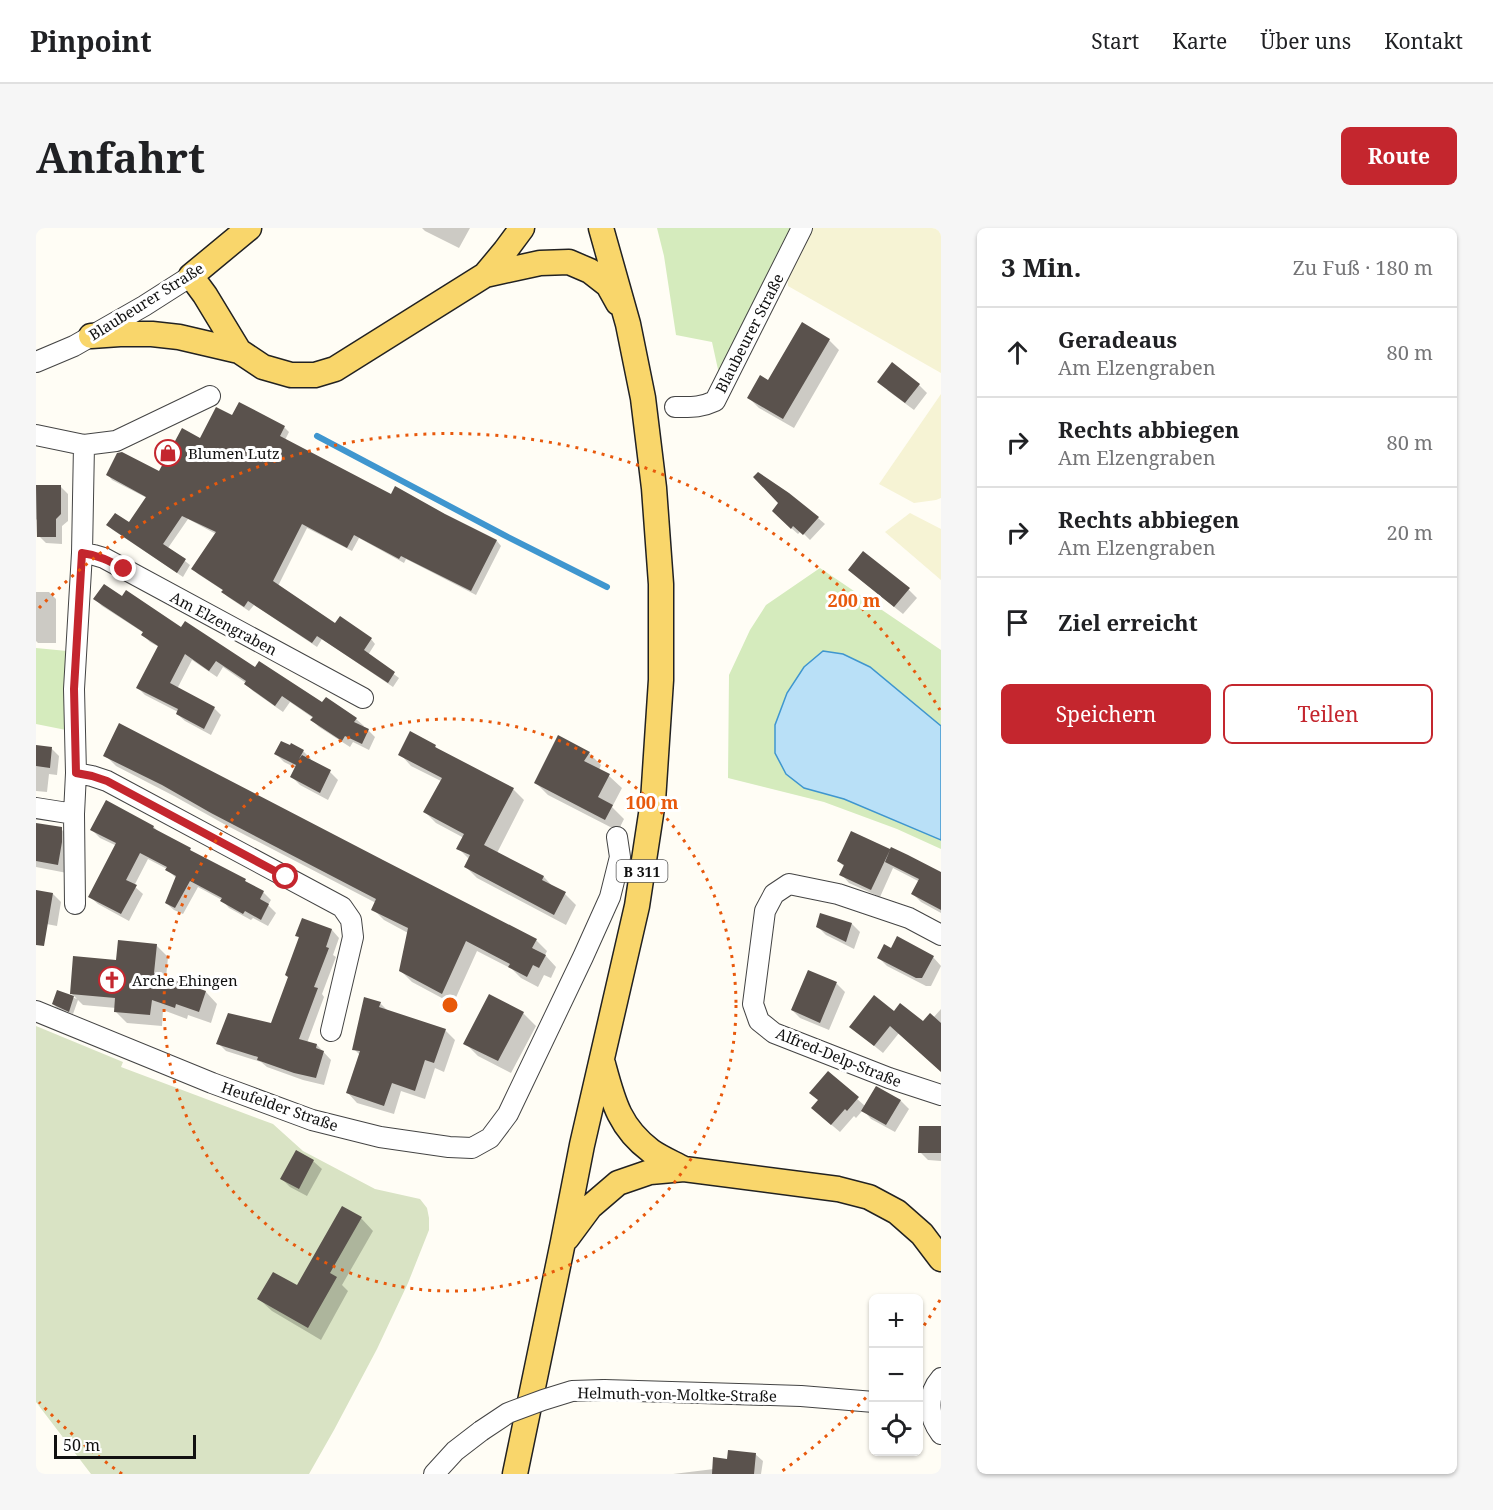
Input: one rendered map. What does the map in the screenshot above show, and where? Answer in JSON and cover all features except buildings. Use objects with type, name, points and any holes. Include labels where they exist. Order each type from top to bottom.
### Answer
[{"type":"main road","name":"Blaubeurer Straße","points":[[191,276],[249,228]]},
{"type":"main road","points":[[91,336],[152,334],[179,337],[239,351],[263,367],[291,375],[315,375],[335,369],[485,275],[522,228]]},
{"type":"main road","name":"B 311","points":[[515,1474],[582,1145],[637,906],[652,801],[661,680],[661,584],[654,488],[643,398],[628,324],[602,228]]},
{"type":"main road","points":[[610,228],[610,254]]},
{"type":"main road","points":[[485,275],[540,263],[569,262],[590,271],[608,285],[628,324]]},
{"type":"main road","points":[[191,276],[239,351]]},
{"type":"main road","points":[[602,1059],[614,1103],[631,1133],[652,1152],[684,1169]]},
{"type":"main road","points":[[563,1242],[590,1207],[618,1183],[650,1172],[684,1169],[838,1189],[869,1197],[897,1212],[922,1234],[941,1259]]},
{"type":"street","name":"Blaubeurer Straße","points":[[675,407],[705,406],[715,400],[802,228]]},
{"type":"street","name":"Blaubeurer Straße","points":[[36,362],[74,346],[191,276]]},
{"type":"street","points":[[36,435],[84,446],[116,441],[210,396]]},
{"type":"street","points":[[75,904],[74,689],[82,553],[84,446]]},
{"type":"street","name":"Am Elzengraben","points":[[82,553],[104,558],[363,698]]},
{"type":"street","points":[[76,773],[107,781],[342,907],[351,920],[353,937],[331,1031]]},
{"type":"street","points":[[36,808],[74,814]]},
{"type":"street","name":"Heufelder Straße","points":[[36,1011],[212,1083],[312,1120],[380,1137],[472,1148],[490,1137],[508,1114],[610,897],[620,857],[617,837]]},
{"type":"street","name":"Alfred-Delp-Straße","points":[[941,935],[909,918],[838,894],[789,884],[774,894],[765,911],[753,1004],[759,1021],[774,1033],[889,1078],[941,1095]]},
{"type":"street","points":[[941,1378],[924,1403],[941,1434]]},
{"type":"street","name":"Helmuth-von-Moltke-Straße","points":[[434,1474],[455,1451],[508,1413],[572,1391],[801,1396],[869,1402]]},
{"type":"shaded area","points":[[810,228],[941,228],[941,373],[788,286],[787,274]]},
{"type":"shaded area","points":[[941,394],[941,498],[914,503],[879,484]]},
{"type":"shaded area","points":[[910,513],[941,529],[941,580],[885,532]]},
{"type":"green space","points":[[657,228],[791,228],[719,374],[712,342],[676,335],[664,256]]},
{"type":"green space","points":[[820,568],[941,650],[941,849],[897,829],[824,802],[728,778],[729,675],[750,630],[766,605]]},
{"type":"green space","points":[[36,648],[67,651],[66,730],[36,724]]},
{"type":"green space","points":[[36,1026],[123,1062],[121,1067],[273,1124],[303,1151],[375,1189],[420,1199],[427,1208],[429,1230],[408,1283],[377,1349],[309,1474],[91,1474],[36,1402]]},
{"type":"water","points":[[823,651],[843,654],[870,667],[941,726],[941,840],[844,799],[804,788],[786,774],[775,753],[775,725],[787,693],[804,667]]},
{"type":"waterway","points":[[317,436],[607,587]]},
{"type":"place","name":"Blumen Lutz","points":[[168,453]]},
{"type":"place","name":"Arche Ehingen","points":[[112,980]]},
{"type":"route","points":[[124,569],[104,558],[82,553],[74,689],[76,773],[107,781],[286,877]]}]
